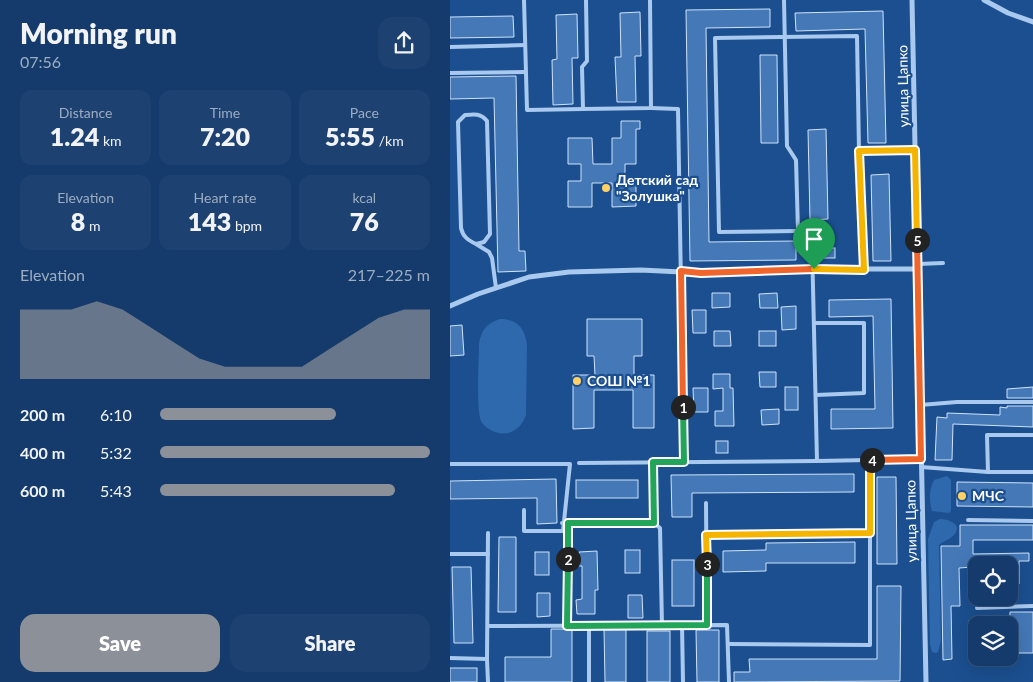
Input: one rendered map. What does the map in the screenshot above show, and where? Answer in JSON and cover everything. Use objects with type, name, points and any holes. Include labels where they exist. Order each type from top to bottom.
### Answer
[{"type":"street","name":"улица Цапко","points":[[912,0],[926,682]]},
{"type":"street","points":[[984,0],[1008,13],[1033,22]]},
{"type":"street","points":[[450,306],[529,277],[569,272],[604,270],[711,273],[814,269],[864,270],[918,266]]},
{"type":"lane","points":[[524,0],[526,110],[651,108],[678,110],[684,462]]},
{"type":"lane","points":[[583,110],[582,67],[588,61],[586,0]]},
{"type":"lane","points":[[650,0],[651,108]]},
{"type":"lane","points":[[784,0],[787,146],[796,160],[798,231]]},
{"type":"lane","points":[[818,461],[812,243],[798,231],[719,232],[715,38],[857,36],[864,270]]},
{"type":"lane","points":[[450,46],[524,45]]},
{"type":"lane","points":[[450,73],[525,72]]},
{"type":"lane","points":[[476,244],[484,242],[490,234],[488,150],[487,121],[483,116],[472,114],[465,115],[458,122],[461,228],[463,235],[468,240],[489,252],[492,258],[496,288]]},
{"type":"lane","points":[[859,151],[915,150]]},
{"type":"lane","points":[[918,266],[943,264]]},
{"type":"lane","points":[[815,323],[864,323],[864,393],[816,395]]},
{"type":"lane","points":[[920,405],[957,402],[1033,402]]},
{"type":"lane","points":[[988,472],[987,435],[1033,434]]},
{"type":"lane","points":[[579,463],[921,459]]},
{"type":"lane","points":[[728,644],[870,645],[870,460]]},
{"type":"lane","points":[[653,462],[654,523]]},
{"type":"lane","points":[[450,464],[570,464],[562,531],[524,531],[524,510]]},
{"type":"lane","points":[[921,466],[988,472],[1033,472]]},
{"type":"lane","points":[[706,503],[707,625]]},
{"type":"lane","points":[[968,520],[1033,520]]},
{"type":"lane","points":[[562,523],[654,523],[660,528],[662,626]]},
{"type":"lane","points":[[567,626],[568,523]]},
{"type":"lane","points":[[488,533],[488,682]]},
{"type":"lane","points":[[706,535],[870,533]]},
{"type":"lane","points":[[450,554],[488,554]]},
{"type":"lane","points":[[977,608],[1033,606]]},
{"type":"lane","points":[[682,625],[683,682]]},
{"type":"lane","points":[[488,626],[727,625],[729,682]]},
{"type":"lane","points":[[589,626],[589,682]]},
{"type":"lane","points":[[450,658],[487,658]]},
{"type":"shaded area","points":[[500,319],[506,319],[519,326],[522,329],[527,345],[526,415],[517,429],[504,433],[493,431],[483,424],[479,415],[478,396],[480,339],[485,328]]},
{"type":"shaded area","points":[[947,476],[951,480],[951,511],[949,513],[932,511],[930,495],[932,484],[934,480]]},
{"type":"shaded area","points":[[940,519],[951,521],[957,529],[953,536],[939,545],[941,640],[938,652],[936,653],[932,652],[930,644],[928,539],[934,522]]},
{"type":"building","points":[[770,9],[770,27],[706,28],[709,242],[796,241],[796,260],[690,261],[686,10]]},
{"type":"building","points":[[883,11],[886,143],[868,143],[865,29],[796,31],[795,13]]},
{"type":"building","points":[[640,12],[641,56],[635,56],[636,102],[617,102],[615,57],[621,57],[620,13]]},
{"type":"building","points":[[577,14],[578,58],[572,58],[573,104],[553,105],[552,60],[557,59],[556,15]]},
{"type":"building","points":[[513,16],[514,37],[450,38],[450,17]]},
{"type":"building","points":[[760,55],[777,55],[778,143],[761,143]]},
{"type":"building","points":[[516,76],[519,251],[525,251],[526,271],[498,272],[494,98],[450,99],[450,77]]},
{"type":"building","name":"Детский сад \"Золушка\"","points":[[621,121],[640,121],[640,129],[636,129],[636,164],[625,164],[625,182],[636,182],[636,206],[612,207],[612,183],[592,183],[592,207],[568,207],[568,181],[581,181],[581,164],[568,164],[568,138],[592,138],[593,164],[612,164],[612,138],[621,138]]},
{"type":"building","points":[[826,129],[828,219],[810,220],[808,130]]},
{"type":"building","points":[[889,174],[891,261],[873,261],[871,175]]},
{"type":"building","points":[[821,248],[835,248],[835,258],[821,258]]},
{"type":"building","points":[[712,293],[730,293],[730,307],[712,308]]},
{"type":"building","points":[[777,293],[778,308],[760,308],[759,294]]},
{"type":"building","points":[[891,299],[893,428],[831,429],[831,409],[875,409],[873,316],[829,317],[829,300]]},
{"type":"building","points":[[796,306],[796,329],[782,330],[781,307]]},
{"type":"building","points":[[692,310],[706,310],[706,333],[693,333]]},
{"type":"building","points":[[587,319],[642,319],[642,356],[634,356],[634,375],[654,375],[654,428],[633,428],[633,390],[594,390],[594,428],[573,429],[573,375],[595,375],[594,356],[587,356]]},
{"type":"building","points":[[462,325],[464,355],[450,356],[450,326]]},
{"type":"building","points":[[714,331],[730,331],[731,346],[714,346]]},
{"type":"building","points":[[759,331],[776,331],[776,346],[759,346]]},
{"type":"building","points":[[759,372],[776,372],[776,387],[760,387]]},
{"type":"building","points":[[713,374],[730,374],[730,388],[733,388],[734,426],[715,426],[715,411],[723,411],[723,388],[713,389]]},
{"type":"building","points":[[785,387],[798,387],[798,410],[785,410]]},
{"type":"building","points":[[1033,387],[1033,398],[1007,398],[1007,389]]},
{"type":"building","points":[[693,388],[708,388],[708,412],[694,412]]},
{"type":"building","points":[[1007,406],[1033,406],[1033,427],[953,424],[952,460],[935,460],[937,417],[947,418],[947,413],[1000,415],[1000,407],[1007,408]]},
{"type":"building","points":[[779,409],[779,424],[762,425],[761,410]]},
{"type":"building","points":[[716,441],[728,441],[728,453],[716,453]]},
{"type":"building","points":[[854,474],[854,492],[692,493],[692,517],[672,517],[671,475]]},
{"type":"building","points":[[877,477],[896,477],[897,564],[877,564]]},
{"type":"building","points":[[556,479],[557,523],[537,524],[537,498],[450,499],[450,481]]},
{"type":"building","points":[[576,480],[638,480],[638,498],[576,498]]},
{"type":"building","points":[[957,482],[1033,483],[1033,507],[957,506]]},
{"type":"building","points":[[960,525],[1033,525],[1033,540],[973,540],[973,554],[1029,553],[1029,561],[1019,561],[1018,584],[1018,556],[968,556],[968,567],[959,568],[960,606],[951,606],[952,659],[943,660],[941,546],[960,546]]},
{"type":"building","points":[[499,537],[516,537],[516,612],[498,612]]},
{"type":"building","points":[[855,542],[855,563],[766,563],[766,571],[723,572],[723,551],[766,550],[766,543]]},
{"type":"building","points":[[625,550],[640,550],[640,573],[625,573]]},
{"type":"building","points":[[597,551],[598,590],[595,590],[595,614],[577,614],[576,600],[582,599],[582,566],[579,566],[579,552]]},
{"type":"building","points":[[535,552],[549,552],[549,575],[535,575]]},
{"type":"building","points":[[672,560],[694,560],[694,606],[672,606]]},
{"type":"building","points":[[452,567],[471,567],[473,643],[454,643]]},
{"type":"building","points":[[877,586],[901,586],[900,681],[734,682],[734,672],[750,672],[749,659],[877,659]]},
{"type":"building","points":[[537,593],[550,593],[550,616],[537,617]]},
{"type":"building","points":[[628,595],[642,595],[643,618],[628,618]]},
{"type":"building","points":[[1010,612],[1033,612],[1033,653],[1018,653],[1018,616],[1010,616]]},
{"type":"building","points":[[551,629],[572,629],[572,682],[505,682],[505,657],[551,657]]},
{"type":"building","points":[[604,629],[626,629],[626,682],[605,682]]},
{"type":"building","points":[[696,630],[719,630],[719,682],[697,682]]},
{"type":"building","points":[[647,631],[670,631],[670,682],[647,682]]},
{"type":"building","points":[[450,668],[477,668],[477,682],[450,682]]},
{"type":"place","name":"Детский сад \"Золушка\"","points":[[606,188]]},
{"type":"place","name":"СОШ №1","points":[[577,381]]},
{"type":"place","name":"МЧС","points":[[962,496]]},
{"type":"route","points":[[915,150],[921,459],[870,460],[870,533],[706,535],[707,625],[567,626],[568,523],[654,523],[653,462],[684,462],[681,271],[701,273],[814,269],[864,270],[859,151],[915,150]]}]
